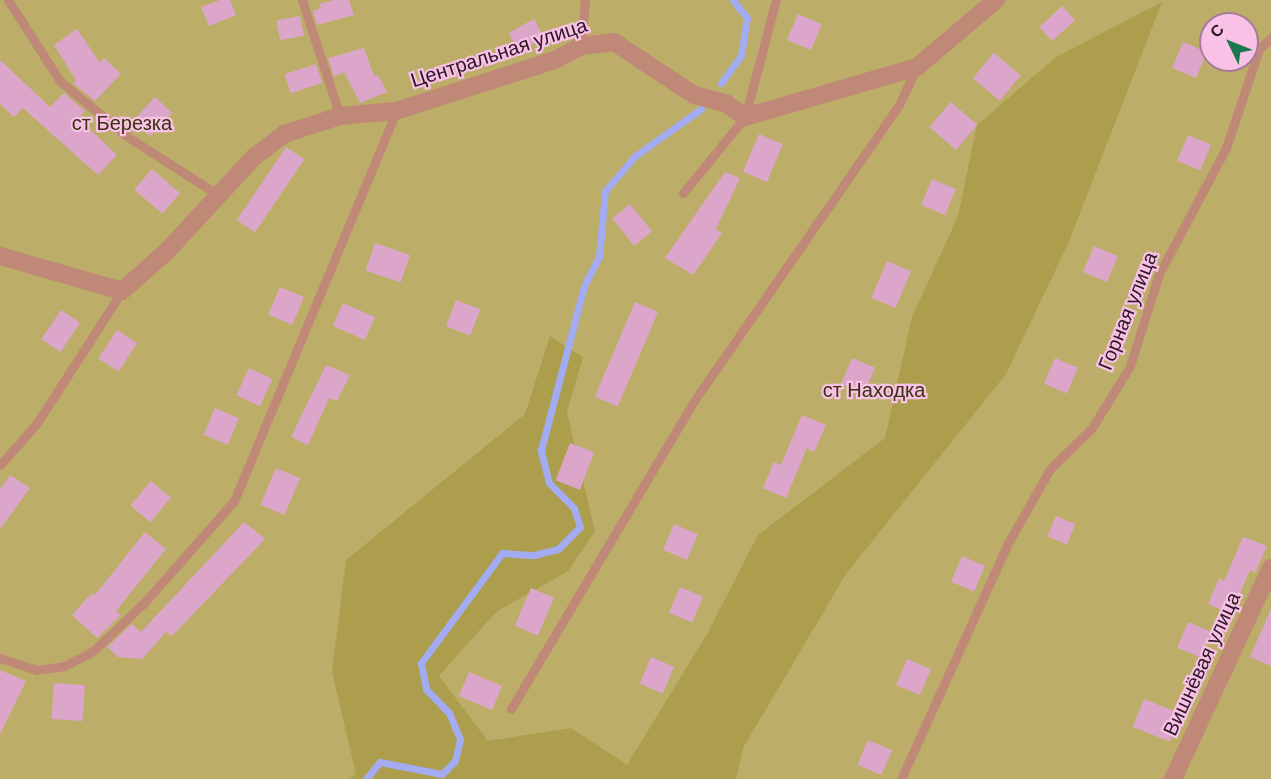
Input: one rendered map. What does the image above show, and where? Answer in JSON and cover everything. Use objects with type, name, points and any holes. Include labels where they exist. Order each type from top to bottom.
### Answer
[{"type":"street","points":[[745,117],[917,67],[996,0]]},
{"type":"street","name":"Центральная улица","points":[[122,291],[167,251],[254,157],[284,134],[340,116],[396,111],[555,60],[581,46],[614,42],[694,95],[727,104],[745,117]]},
{"type":"street","points":[[0,256],[122,291]]},
{"type":"street","name":"Вишнёвая улица","points":[[1173,779],[1271,568]]},
{"type":"lane","points":[[8,0],[60,81],[125,135],[218,195]]},
{"type":"lane","points":[[302,0],[340,116]]},
{"type":"lane","points":[[581,46],[585,0]]},
{"type":"lane","points":[[683,193],[745,117],[776,0]]},
{"type":"lane","name":"Горная улица","points":[[901,779],[1008,543],[1050,469],[1092,428],[1130,366],[1159,274],[1226,148],[1259,49],[1271,38]]},
{"type":"lane","points":[[511,709],[694,401],[898,105],[917,67]]},
{"type":"lane","points":[[0,658],[36,670],[64,666],[93,652],[144,603],[234,501],[396,111]]},
{"type":"lane","points":[[0,465],[37,423],[122,291]]},
{"type":"green space","name":"ст Находка","points":[[0,0],[1271,0],[1271,779],[0,779]]},
{"type":"shaded area","points":[[1162,2],[1068,244],[1006,374],[846,574],[743,748],[736,779],[349,779],[356,774],[332,672],[346,560],[525,414],[550,336],[583,357],[567,412],[595,531],[568,571],[496,612],[439,676],[488,741],[571,728],[627,765],[707,634],[758,535],[885,438],[912,317],[958,216],[977,125],[1056,57]]},
{"type":"building","points":[[220,0],[230,0],[236,15],[209,26],[201,7]]},
{"type":"building","points":[[334,0],[349,0],[354,15],[317,25],[313,11],[321,8],[319,4]]},
{"type":"building","points":[[1062,6],[1075,20],[1052,41],[1039,27]]},
{"type":"building","points":[[798,14],[822,24],[811,50],[787,40]]},
{"type":"building","points":[[300,16],[304,36],[280,40],[276,21]]},
{"type":"building","points":[[534,19],[544,37],[519,51],[509,33]]},
{"type":"building","points":[[77,29],[100,63],[104,58],[121,74],[95,101],[73,83],[76,80],[54,45]]},
{"type":"building","points":[[1183,42],[1199,49],[1199,71],[1196,78],[1172,68]]},
{"type":"building","points":[[364,48],[374,76],[378,75],[387,92],[360,103],[344,72],[334,77],[328,58]]},
{"type":"building","points":[[994,53],[1021,75],[1000,101],[973,78]]},
{"type":"building","points":[[0,60],[50,107],[64,93],[85,111],[78,118],[117,155],[98,175],[23,108],[14,117],[0,104]]},
{"type":"building","points":[[316,64],[322,83],[291,93],[285,74]]},
{"type":"building","points":[[155,97],[172,113],[150,136],[133,120]]},
{"type":"building","points":[[951,102],[977,125],[956,150],[929,127]]},
{"type":"building","points":[[759,134],[783,144],[767,182],[743,172]]},
{"type":"building","points":[[1188,135],[1211,145],[1200,171],[1177,161]]},
{"type":"building","points":[[286,147],[304,159],[255,232],[237,220]]},
{"type":"building","points":[[152,169],[180,193],[162,214],[134,189]]},
{"type":"building","points":[[725,172],[740,178],[716,229],[722,233],[693,275],[665,258]]},
{"type":"building","points":[[932,179],[956,189],[945,215],[921,205]]},
{"type":"building","points":[[630,204],[652,231],[634,246],[612,218]]},
{"type":"building","points":[[375,243],[410,255],[401,282],[366,270]]},
{"type":"building","points":[[1094,246],[1118,256],[1107,282],[1083,272]]},
{"type":"building","points":[[887,261],[911,271],[895,308],[871,298]]},
{"type":"building","points":[[280,287],[304,297],[292,325],[268,315]]},
{"type":"building","points":[[456,300],[480,309],[470,335],[446,326]]},
{"type":"building","points":[[635,302],[658,312],[618,407],[595,397]]},
{"type":"building","points":[[343,303],[375,317],[365,340],[333,326]]},
{"type":"building","points":[[61,310],[80,323],[60,352],[41,339]]},
{"type":"building","points":[[117,330],[137,343],[119,372],[98,359]]},
{"type":"building","points":[[852,358],[875,368],[864,394],[841,384]]},
{"type":"building","points":[[1055,358],[1078,368],[1067,394],[1044,384]]},
{"type":"building","points":[[326,365],[350,375],[337,401],[329,398],[308,445],[291,437]]},
{"type":"building","points":[[249,368],[273,379],[260,406],[236,395]]},
{"type":"building","points":[[215,408],[239,418],[228,445],[204,435]]},
{"type":"building","points":[[802,415],[826,425],[814,452],[807,448],[786,498],[763,488],[774,462],[781,465]]},
{"type":"building","points":[[570,443],[594,452],[580,490],[556,480]]},
{"type":"building","points":[[276,468],[300,478],[284,515],[260,505]]},
{"type":"building","points":[[10,475],[30,488],[0,529],[0,489]]},
{"type":"building","points":[[151,481],[171,498],[150,522],[130,506]]},
{"type":"building","points":[[1056,516],[1075,524],[1067,544],[1047,536]]},
{"type":"building","points":[[244,522],[265,539],[172,636],[166,632],[142,659],[118,657],[107,647],[132,624],[141,632]]},
{"type":"building","points":[[674,524],[698,534],[687,560],[663,550]]},
{"type":"building","points":[[145,532],[166,549],[116,611],[121,615],[97,638],[72,615],[92,593],[95,595]]},
{"type":"building","points":[[1243,537],[1267,546],[1255,573],[1250,570],[1231,614],[1208,604],[1219,578],[1224,581]]},
{"type":"building","points":[[962,556],[985,566],[974,592],[951,582]]},
{"type":"building","points":[[680,587],[703,597],[692,623],[669,613]]},
{"type":"building","points":[[531,588],[554,598],[538,636],[515,626]]},
{"type":"building","points":[[1271,609],[1271,666],[1250,657]]},
{"type":"building","points":[[1188,622],[1211,632],[1200,658],[1177,648]]},
{"type":"building","points":[[651,657],[674,667],[663,693],[640,684]]},
{"type":"building","points":[[907,659],[931,669],[920,695],[896,685]]},
{"type":"building","points":[[0,670],[26,681],[0,734]]},
{"type":"building","points":[[469,672],[502,686],[492,710],[459,696]]},
{"type":"building","points":[[54,683],[85,685],[82,721],[51,719]]},
{"type":"building","points":[[1144,699],[1181,714],[1170,742],[1133,727]]},
{"type":"building","points":[[868,740],[892,750],[881,775],[857,765]]},
{"type":"waterway","points":[[721,83],[741,55],[747,18],[733,0]]},
{"type":"waterway","points":[[366,779],[380,762],[442,774],[455,761],[460,739],[449,713],[426,689],[421,663],[502,553],[534,555],[558,549],[580,527],[574,508],[549,483],[541,450],[584,286],[599,257],[605,191],[635,156],[701,109]]},
{"type":"park label","name":"ст Березка","points":[[122,123]]}]
